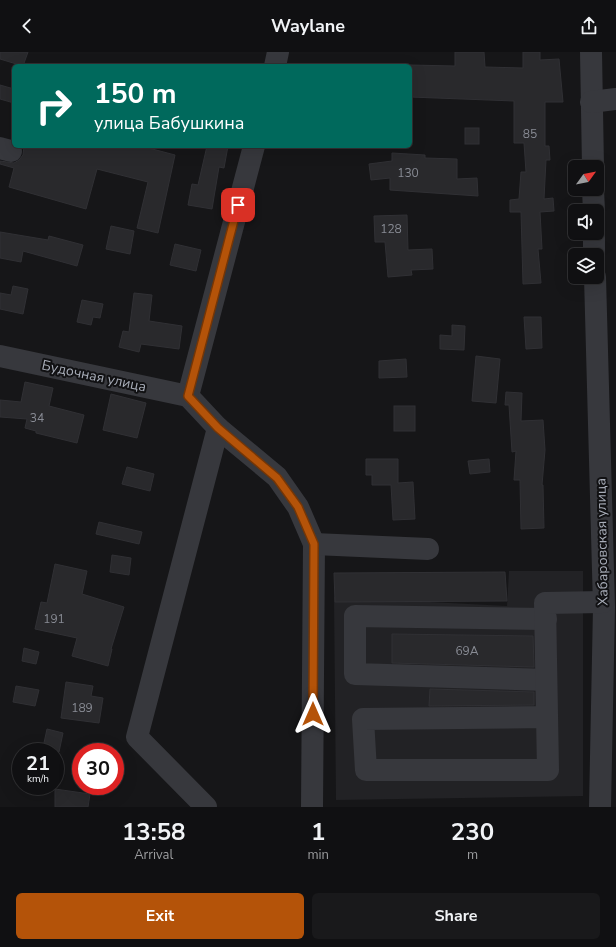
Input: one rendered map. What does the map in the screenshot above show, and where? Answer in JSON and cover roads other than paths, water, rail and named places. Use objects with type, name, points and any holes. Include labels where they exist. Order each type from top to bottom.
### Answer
[{"type":"street","points":[[275,64],[278,52]]},
{"type":"street","points":[[592,52],[591,102],[593,160]]},
{"type":"street","points":[[591,102],[616,100]]},
{"type":"street","points":[[253,148],[188,396],[218,428],[277,478],[298,507],[314,544],[312,807]]},
{"type":"street","name":"Хабаровская улица","points":[[595,284],[603,602],[610,626],[600,807]]},
{"type":"street","name":"Будочная улица","points":[[0,356],[188,396]]},
{"type":"street","points":[[206,807],[137,737],[218,428]]},
{"type":"street","points":[[314,544],[428,549]]},
{"type":"street","points":[[547,717],[363,719],[366,770],[548,770],[545,603],[603,602]]},
{"type":"street","points":[[546,619],[355,616],[355,674],[546,680]]}]
